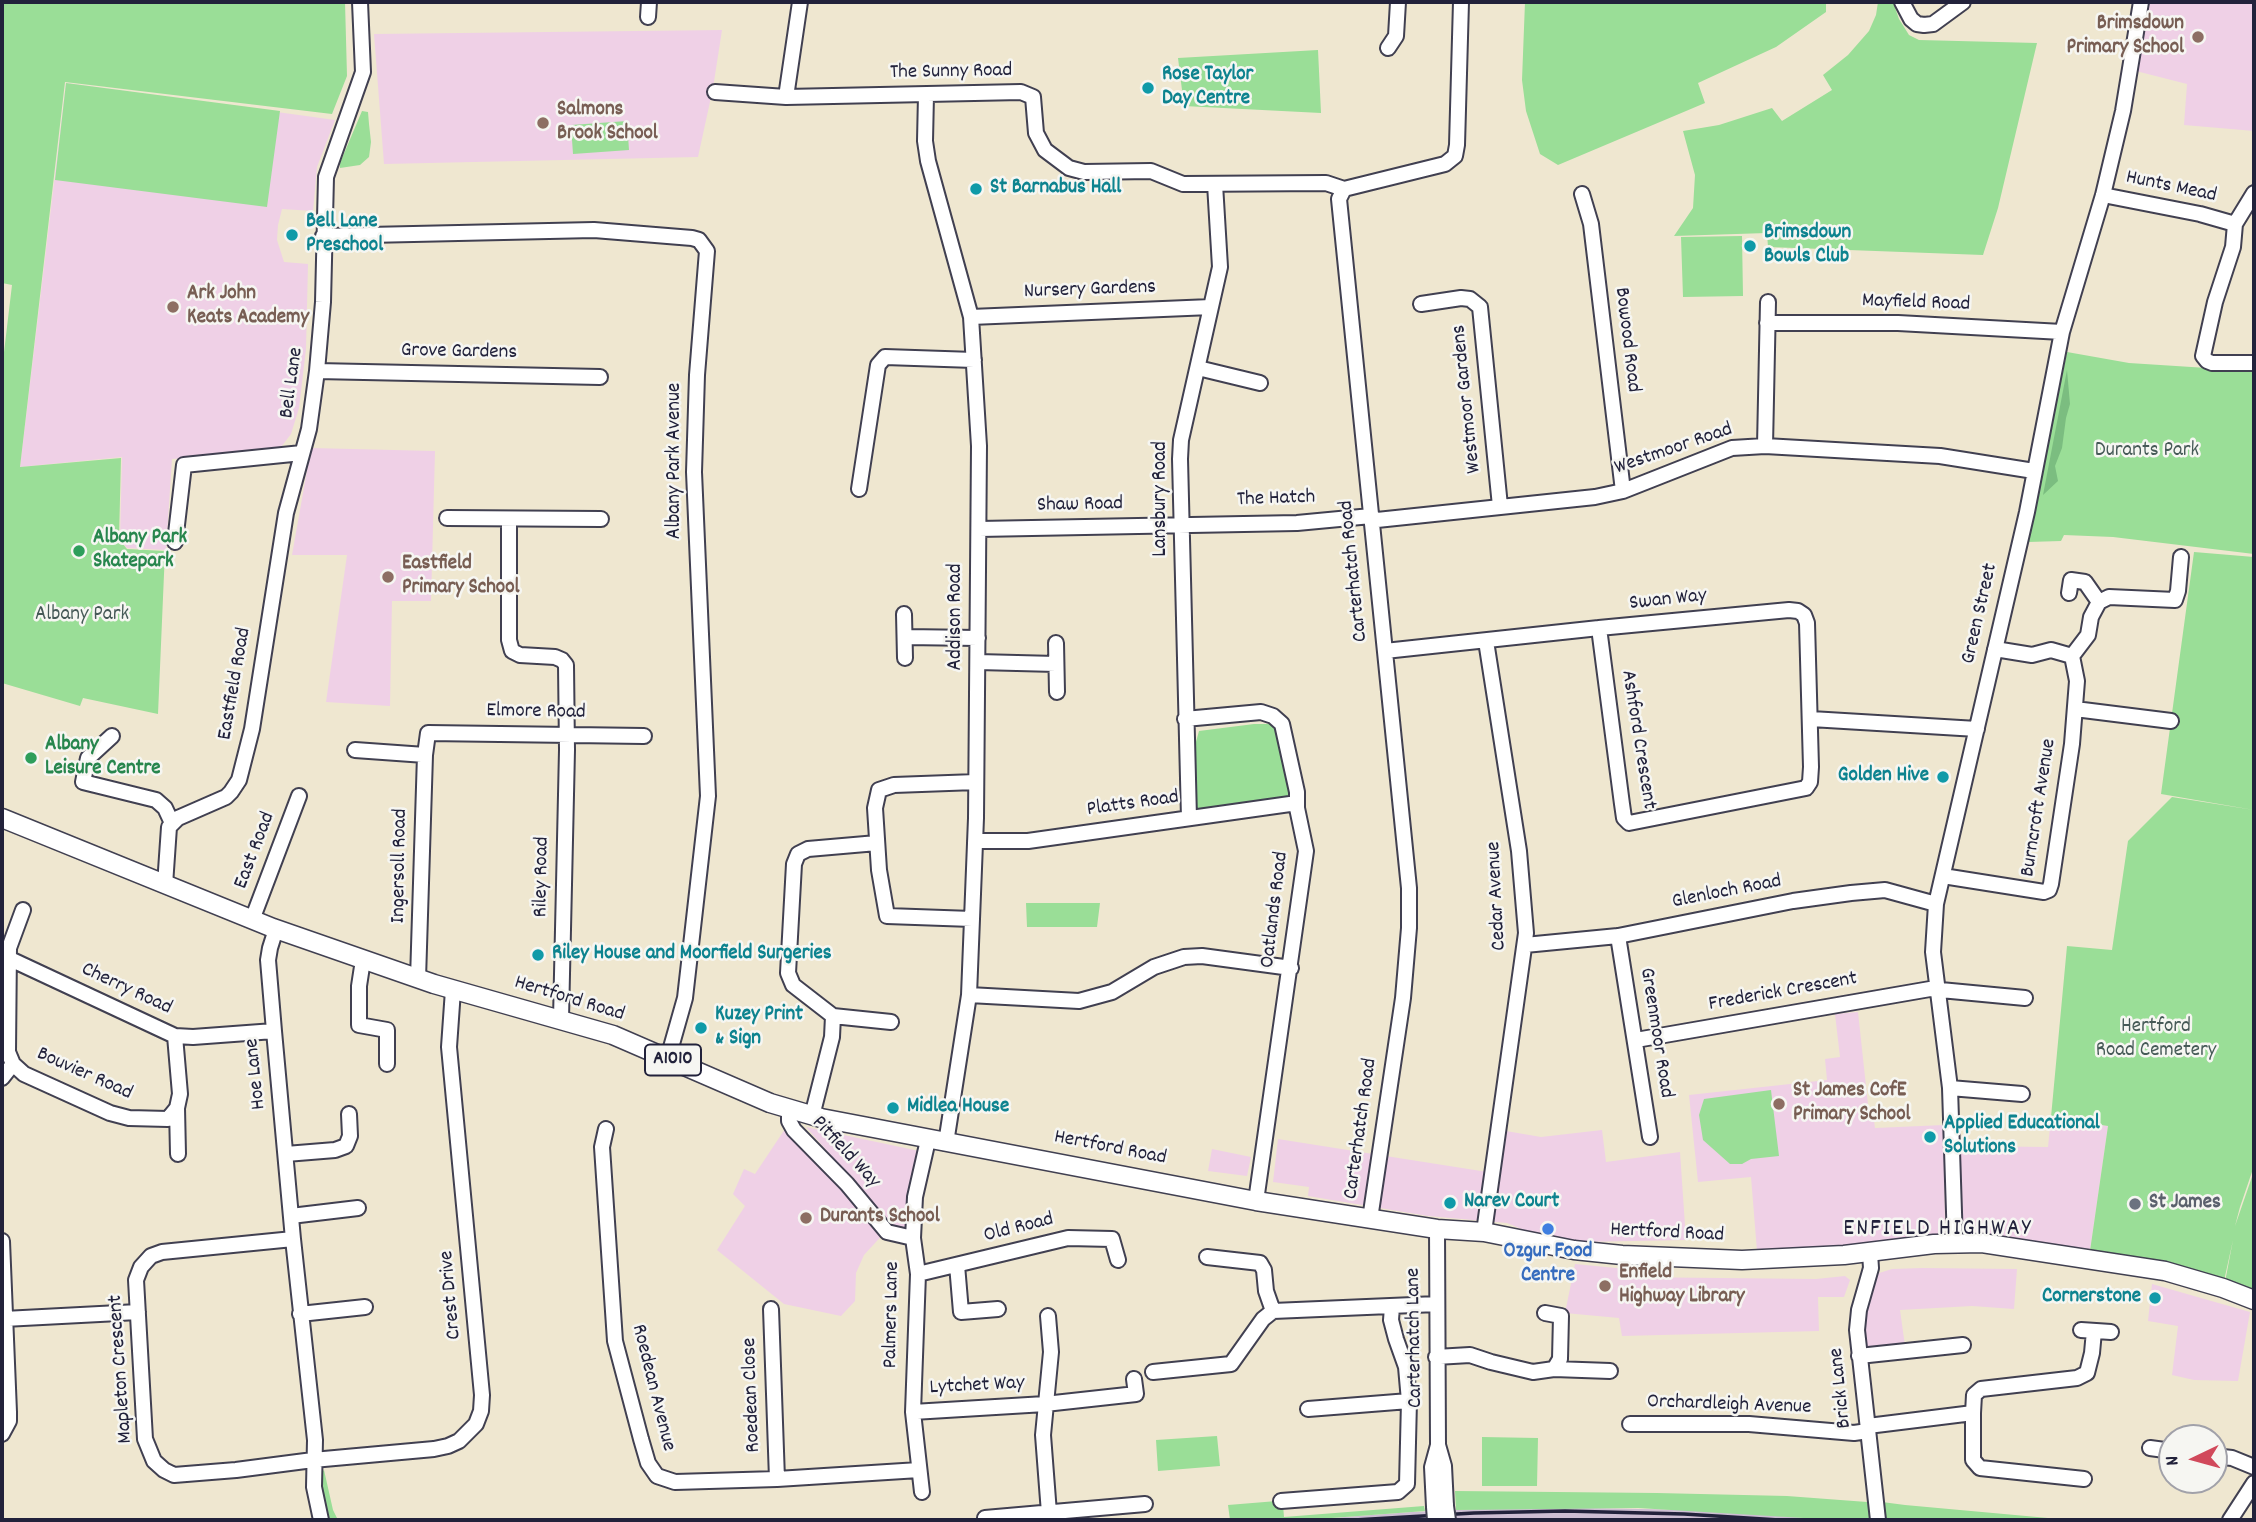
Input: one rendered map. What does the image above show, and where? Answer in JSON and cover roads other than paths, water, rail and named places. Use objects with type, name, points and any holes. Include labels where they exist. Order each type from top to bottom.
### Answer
[{"type":"main road","name":"Hertford Road","points":[[2,818],[276,929],[418,979],[613,1035],[789,1111],[812,1116],[1256,1201],[1437,1229],[1484,1232],[1542,1245],[1622,1255],[1742,1260],[1870,1253],[1955,1243],[2015,1246],[2165,1271],[2254,1300]]},
{"type":"street","name":"Bell Lane","points":[[302,453],[309,429],[317,371],[322,315],[324,190],[328,165],[363,72],[360,2]]},
{"type":"street","points":[[786,97],[800,2]]},
{"type":"street","points":[[1388,48],[1396,36],[1398,2]]},
{"type":"street","points":[[1344,189],[1445,164],[1455,156],[1461,2]]},
{"type":"street","points":[[1902,2],[1911,19],[1924,25],[1933,24],[1963,2]]},
{"type":"street","name":"Green Street","points":[[1955,1243],[1950,1088],[1933,952],[1936,904],[1995,649],[2062,332],[2103,195],[2123,111],[2141,2]]},
{"type":"street","name":"The Sunny Road","points":[[715,92],[786,97],[1021,92],[1033,97],[1036,133],[1045,150],[1069,168],[1084,172],[1151,171],[1183,184],[1326,183],[1344,189]]},
{"type":"street","name":"Addison Road","points":[[926,95],[925,141],[928,161],[971,317],[979,446],[975,841],[969,995],[946,1143]]},
{"type":"street","name":"Lansbury Road","points":[[1189,818],[1181,440],[1220,267],[1215,184]]},
{"type":"street","name":"Carterhatch Road","points":[[1344,189],[1339,199],[1406,853],[1409,928],[1403,998],[1370,1219]]},
{"type":"street","name":"Hunts Mead","points":[[2103,195],[2200,214],[2235,224],[2254,193]]},
{"type":"street","name":"Bowood Road","points":[[1582,194],[1591,223],[1623,491]]},
{"type":"street","points":[[2235,224],[2233,247],[2215,302],[2203,356],[2212,363],[2254,363]]},
{"type":"street","name":"Albany Park Avenue","points":[[323,236],[594,230],[692,238],[699,240],[706,251],[697,375],[694,471],[708,796],[685,998],[668,1058]]},
{"type":"street","name":"Westmoor Gardens","points":[[1421,304],[1470,299],[1480,307],[1500,506]]},
{"type":"street","points":[[1765,446],[1768,302]]},
{"type":"street","name":"Nursery Gardens","points":[[971,317],[1211,307]]},
{"type":"street","name":"Mayfield Road","points":[[1768,323],[1898,323],[2062,332]]},
{"type":"street","points":[[859,489],[878,365],[885,357],[974,360]]},
{"type":"street","points":[[1198,368],[1260,383]]},
{"type":"street","name":"Grove Gardens","points":[[317,371],[600,377]]},
{"type":"street","name":"Westmoor Road","points":[[1371,516],[1377,520],[1595,497],[1623,491],[1732,448],[1765,446],[1940,456],[2034,471]]},
{"type":"street","points":[[175,542],[184,465],[302,453]]},
{"type":"street","name":"Eastfield Road","points":[[172,823],[226,797],[239,780],[252,729],[286,513],[302,453]]},
{"type":"street","name":"The Hatch","points":[[1182,524],[1297,523],[1371,516]]},
{"type":"street","points":[[447,518],[601,519]]},
{"type":"street","name":"Riley Road","points":[[509,519],[509,640],[512,651],[520,655],[555,657],[566,665],[561,1019]]},
{"type":"street","name":"Shaw Road","points":[[979,529],[1182,524]]},
{"type":"street","points":[[1995,649],[2032,655],[2051,650],[2072,656],[2088,635],[2091,617],[2099,603],[2109,597],[2175,600],[2181,558]]},
{"type":"street","points":[[2069,593],[2071,580],[2085,582],[2099,603]]},
{"type":"street","name":"Swan Way","points":[[1385,651],[1599,628],[1798,611],[1804,615],[1807,623],[1811,767]]},
{"type":"street","points":[[904,614],[905,658]]},
{"type":"street","name":"Ashford Crescent","points":[[1599,628],[1624,818],[1629,823],[1798,791],[1806,788],[1810,782],[1811,767]]},
{"type":"street","points":[[905,637],[978,638]]},
{"type":"street","name":"Cedar Avenue","points":[[1484,1232],[1525,944],[1519,851],[1486,641]]},
{"type":"street","points":[[1056,643],[1057,692]]},
{"type":"street","name":"Burncroft Avenue","points":[[1942,876],[2031,890],[2049,890],[2067,784],[2075,709],[2077,681],[2072,656]]},
{"type":"street","points":[[978,662],[1056,664]]},
{"type":"street","points":[[2075,709],[2171,721]]},
{"type":"street","name":"Oatlands Road","points":[[1185,719],[1261,712],[1273,716],[1282,724],[1297,792],[1306,851],[1256,1201]]},
{"type":"street","points":[[1811,719],[1977,729]]},
{"type":"street","name":"Elmore Road","points":[[428,733],[644,736]]},
{"type":"street","name":"Ingersoll Road","points":[[418,979],[425,755],[428,733]]},
{"type":"street","points":[[112,736],[88,758],[83,782],[156,800],[165,808],[172,823],[168,833],[165,885]]},
{"type":"street","points":[[355,750],[425,755]]},
{"type":"street","points":[[972,919],[887,916],[875,808],[879,790],[894,785],[976,782]]},
{"type":"street","name":"East Road","points":[[253,920],[299,796]]},
{"type":"street","name":"Platts Road","points":[[975,841],[1028,841],[1297,803]]},
{"type":"street","points":[[877,843],[808,849],[798,854],[794,864],[788,973],[793,985],[833,1016],[891,1022]]},
{"type":"street","name":"Glenloch Road","points":[[1525,944],[1618,936],[1793,901],[1851,893],[1885,890],[1936,904]]},
{"type":"street","name":"Bouvier Road","points":[[23,910],[8,958],[8,1052],[13,1063],[24,1074],[110,1113],[128,1118],[168,1119],[177,1108]]},
{"type":"street","name":"Hoe Lane","points":[[276,929],[268,960],[300,1314],[315,1440],[314,1487],[321,1520]]},
{"type":"street","name":"Greenmoor Road","points":[[1618,936],[1650,1138]]},
{"type":"street","points":[[969,995],[1055,1001],[1091,998],[1112,992],[1154,967],[1184,957],[1202,956],[1291,968]]},
{"type":"street","name":"Cherry Road","points":[[8,958],[175,1036],[274,1031]]},
{"type":"street","points":[[363,960],[359,986],[359,1025],[387,1030],[387,1064]]},
{"type":"street","name":"Frederick Crescent","points":[[1636,1040],[1930,989],[2025,998]]},
{"type":"street","name":"Crest Drive","points":[[313,1460],[448,1447],[470,1432],[481,1411],[482,1395],[449,1047],[453,990]]},
{"type":"street","points":[[812,1116],[832,1037],[833,1016]]},
{"type":"street","points":[[175,1036],[180,1094],[177,1108],[178,1154]]},
{"type":"street","name":"Bouvier Road","points":[[2,1078],[13,1063]]},
{"type":"street","points":[[1950,1088],[2022,1094]]},
{"type":"street","name":"Pitfield Way","points":[[789,1111],[789,1121],[794,1130],[847,1184],[887,1232],[913,1238]]},
{"type":"street","points":[[286,1154],[335,1150],[346,1146],[350,1136],[349,1114]]},
{"type":"street","name":"Roedean Avenue","points":[[606,1129],[602,1147],[615,1341],[648,1463],[657,1476],[675,1482],[919,1470]]},
{"type":"street","name":"Palmers Lane","points":[[922,1492],[913,1412],[918,1274],[913,1238],[915,1196],[928,1140]]},
{"type":"street","points":[[291,1216],[358,1208]]},
{"type":"street","name":"Carterhatch Lane","points":[[1437,1229],[1438,1445],[1432,1467],[1441,1513]]},
{"type":"street","name":"Old Road","points":[[918,1274],[1068,1238],[1112,1239],[1118,1260]]},
{"type":"street","name":"Mapleton Crescent","points":[[293,1239],[162,1252],[151,1256],[141,1266],[136,1280],[145,1439],[154,1461],[174,1475],[236,1471],[313,1460]]},
{"type":"street","points":[[2,1241],[9,1412],[3,1433]]},
{"type":"street","name":"Brick Lane","points":[[1870,1253],[1871,1268],[1857,1319],[1878,1520]]},
{"type":"street","points":[[1208,1257],[1260,1263],[1273,1311]]},
{"type":"street","points":[[957,1265],[961,1312],[998,1309]]},
{"type":"street","points":[[1153,1372],[1234,1368],[1263,1319],[1273,1311],[1437,1304]]},
{"type":"street","points":[[300,1314],[365,1307]]},
{"type":"street","points":[[1281,1501],[1398,1492],[1407,1484],[1409,1401],[1406,1367],[1391,1320],[1392,1307]]},
{"type":"street","name":"Roedean Close","points":[[771,1309],[777,1479]]},
{"type":"street","points":[[4,1319],[138,1312]]},
{"type":"street","points":[[1545,1313],[1561,1316],[1560,1359],[1554,1369]]},
{"type":"street","name":"Lytchet Way","points":[[1048,1316],[1051,1352],[1043,1434],[1049,1513]]},
{"type":"street","points":[[2084,1479],[1980,1468],[1973,1460],[1974,1395],[1981,1389],[2077,1378],[2087,1373],[2092,1353],[2088,1330],[2111,1332]]},
{"type":"street","points":[[1859,1356],[1963,1345]]},
{"type":"street","points":[[1436,1357],[1470,1355],[1491,1363],[1533,1371],[1610,1371]]},
{"type":"street","name":"Lytchet Way","points":[[913,1412],[1045,1404],[1136,1394],[1135,1379]]},
{"type":"street","points":[[1308,1409],[1409,1401]]},
{"type":"street","name":"Orchardleigh Avenue","points":[[1630,1424],[1749,1424],[1854,1433],[1973,1413]]},
{"type":"street","points":[[2150,1448],[2158,1449]]},
{"type":"street","points":[[2228,1458],[2254,1467]]},
{"type":"street","points":[[2230,1520],[2254,1483]]},
{"type":"street","points":[[985,1518],[1145,1504]]},
{"type":"railway","points":[[1354,1520],[1565,1511],[1779,1520]]},
{"type":"place","name":"Brimsdown Primary School","points":[[2198,37]]},
{"type":"place","name":"Rose Taylor Day Centre","points":[[1148,88]]},
{"type":"place","name":"Salmons Brook School","points":[[543,123]]},
{"type":"place","name":"St Barnabus Hall","points":[[976,189]]},
{"type":"place","name":"Bell Lane Preschool","points":[[292,235]]},
{"type":"place","name":"Brimsdown Bowls Club","points":[[1750,246]]},
{"type":"place","name":"Ark John Keats Academy","points":[[173,307]]},
{"type":"place","name":"Albany Park Skatepark","points":[[79,551]]},
{"type":"place","name":"Eastfield Primary School","points":[[388,577]]},
{"type":"place","name":"Albany Leisure Centre","points":[[31,758]]},
{"type":"place","name":"Golden Hive","points":[[1943,777]]},
{"type":"place","name":"Riley House and Moorfield Surgeries","points":[[538,955]]},
{"type":"place","name":"Kuzey Print & Sign","points":[[701,1028]]},
{"type":"place","name":"St James CofE Primary School","points":[[1779,1104]]},
{"type":"place","name":"Midlea House","points":[[893,1108]]},
{"type":"place","name":"Applied Educational Solutions","points":[[1930,1137]]},
{"type":"place","name":"Narev Court","points":[[1450,1203]]},
{"type":"place","name":"St James","points":[[2135,1204]]},
{"type":"place","name":"Durants School","points":[[806,1218]]},
{"type":"place","name":"Ozgur Food Centre","points":[[1548,1229]]},
{"type":"place","name":"Enfield Highway Library","points":[[1605,1286]]},
{"type":"place","name":"Cornerstone","points":[[2155,1298]]},
{"type":"district","name":"ENFIELD HIGHWAY","points":[[1938,1231]]},
{"type":"park label","name":"Durants Park","points":[[2147,452]]},
{"type":"park label","name":"Albany Park","points":[[82,616]]},
{"type":"park label","name":"Hertford Road Cemetery","points":[[2156,1040]]}]
